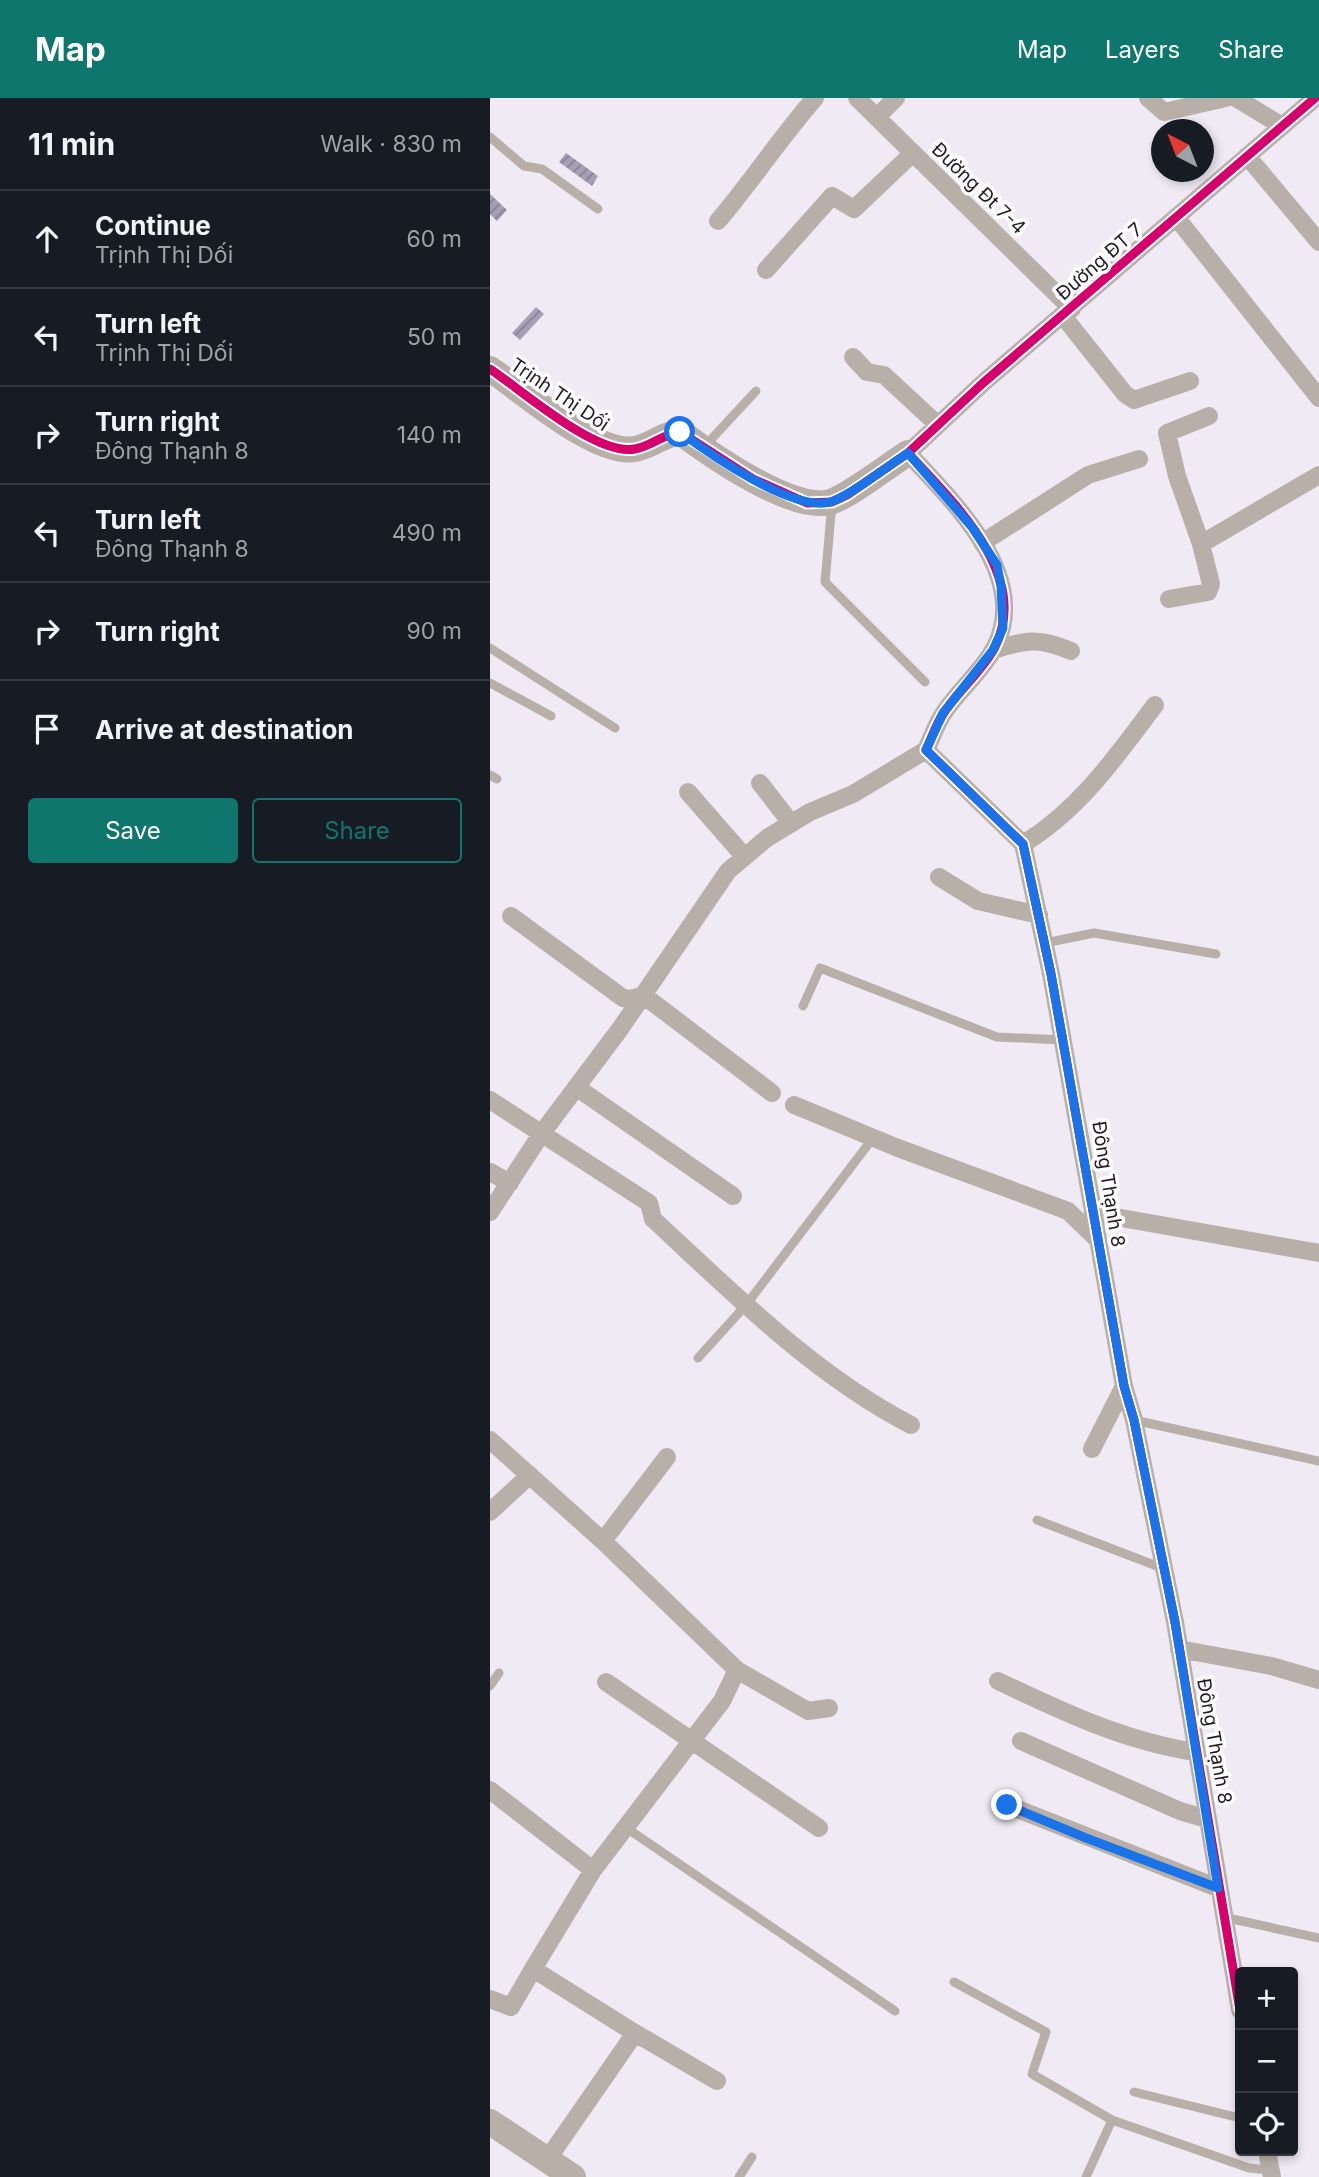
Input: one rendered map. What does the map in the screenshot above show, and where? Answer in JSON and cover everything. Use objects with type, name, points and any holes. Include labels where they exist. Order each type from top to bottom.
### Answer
[{"type":"street","points":[[718,221],[754,179],[776,142],[815,98]]},
{"type":"street","name":"Đường Đt 7-4","points":[[857,98],[1068,312],[1125,394],[1135,400],[1189,381]]},
{"type":"street","points":[[877,117],[896,98]]},
{"type":"street","points":[[1148,98],[1164,112],[1226,98]]},
{"type":"street","points":[[1236,98],[1282,126]]},
{"type":"street","name":"Đường ĐT 7","points":[[908,453],[1315,98]]},
{"type":"street","points":[[766,270],[832,196],[854,209],[913,153]]},
{"type":"street","points":[[1247,156],[1319,242]]},
{"type":"street","points":[[1176,217],[1319,398]]},
{"type":"street","points":[[853,357],[867,372],[884,375],[938,425]]},
{"type":"street","name":"Trịnh Thị Dối","points":[[490,369],[584,436],[607,446],[635,449],[667,433],[680,432],[753,479],[807,503],[832,502]]},
{"type":"street","points":[[1169,599],[1208,592],[1211,584],[1201,544],[1177,476],[1167,433],[1209,416]]},
{"type":"street","points":[[490,1212],[542,1133],[643,995],[728,871],[743,855],[791,823],[853,794],[926,750],[943,713],[993,650],[1003,628],[997,565],[972,527],[908,453],[832,502]]},
{"type":"street","points":[[982,543],[1088,475],[1139,459]]},
{"type":"street","points":[[1201,544],[1319,475]]},
{"type":"street","points":[[993,650],[1026,640],[1050,642],[1071,651]]},
{"type":"street","points":[[926,750],[1023,844],[1052,826],[1099,779],[1155,705]]},
{"type":"street","points":[[760,783],[791,823]]},
{"type":"street","points":[[688,792],[743,855]]},
{"type":"street","name":"Đông Thạnh 8","points":[[1023,844],[1045,943],[1124,1386],[1134,1420],[1179,1649],[1235,1983]]},
{"type":"street","points":[[939,877],[978,901],[1039,915]]},
{"type":"street","points":[[511,916],[623,998],[632,999],[643,995]]},
{"type":"street","points":[[643,995],[772,1093]]},
{"type":"street","points":[[576,1087],[733,1196]]},
{"type":"street","points":[[490,1100],[649,1203],[653,1219],[746,1305],[809,1358],[911,1425]]},
{"type":"street","points":[[794,1105],[873,1138],[1068,1210],[1096,1238]]},
{"type":"street","points":[[490,1172],[510,1183]]},
{"type":"street","points":[[1093,1213],[1319,1253]]},
{"type":"street","points":[[1092,1449],[1124,1386]]},
{"type":"street","points":[[490,1440],[603,1541],[737,1671],[808,1712],[829,1708]]},
{"type":"street","points":[[603,1541],[667,1457]]},
{"type":"street","points":[[490,1513],[530,1475]]},
{"type":"street","points":[[1179,1649],[1271,1666],[1319,1679]]},
{"type":"street","points":[[490,1999],[511,2007],[593,1870],[722,1700],[737,1671]]},
{"type":"street","points":[[998,1681],[1092,1726],[1159,1746],[1195,1752]]},
{"type":"street","points":[[607,1682],[690,1742],[819,1828]]},
{"type":"street","points":[[1021,1741],[1180,1811],[1207,1819]]},
{"type":"street","points":[[490,1790],[593,1870]]},
{"type":"street","points":[[1007,1805],[1218,1888]]},
{"type":"street","points":[[533,1969],[717,2081]]},
{"type":"street","points":[[547,2160],[635,2033]]},
{"type":"street","points":[[490,2122],[573,2177]]},
{"type":"lane","points":[[490,137],[524,166],[542,169],[598,209]]},
{"type":"lane","points":[[703,449],[756,391]]},
{"type":"lane","points":[[832,502],[825,582],[925,682]]},
{"type":"lane","points":[[490,648],[615,728]]},
{"type":"lane","points":[[490,683],[551,716]]},
{"type":"lane","points":[[1045,943],[1094,933],[1216,954]]},
{"type":"lane","points":[[803,1006],[820,968],[998,1037],[1063,1040]]},
{"type":"lane","points":[[698,1358],[746,1305],[873,1138]]},
{"type":"lane","points":[[1134,1420],[1319,1461]]},
{"type":"lane","points":[[1037,1520],[1162,1568]]},
{"type":"lane","points":[[490,1686],[499,1674]]},
{"type":"lane","points":[[625,1827],[895,2011]]},
{"type":"lane","points":[[1223,1917],[1319,1938]]},
{"type":"lane","points":[[954,1982],[1046,2032],[1032,2074],[1112,2120],[1249,2168],[1271,2173]]},
{"type":"lane","points":[[1134,2092],[1235,2117]]},
{"type":"lane","points":[[1086,2177],[1112,2120]]},
{"type":"lane","points":[[738,2177],[752,2157]]},
{"type":"building","points":[[566,153],[598,176],[592,186],[559,162]]},
{"type":"building","points":[[490,194],[507,210],[497,221],[490,214]]},
{"type":"building","points":[[536,307],[544,314],[520,340],[512,333]]},
{"type":"cycle path","points":[[490,369],[560,420],[601,443],[635,449],[680,432],[753,479],[807,503],[832,502],[847,495],[908,453],[983,383],[1315,98]]},
{"type":"cycle path","points":[[908,453],[946,494],[982,541],[995,567],[1003,593],[1003,620],[995,647],[945,711],[926,750],[1023,844],[1051,974],[1124,1386],[1134,1420],[1175,1622],[1235,1980]]},
{"type":"route","points":[[680,432],[753,479],[807,503],[832,502],[847,495],[908,453],[972,527],[997,565],[1003,628],[993,650],[943,713],[926,750],[954,774],[988,813],[1023,844],[1051,974],[1124,1386],[1134,1420],[1175,1622],[1218,1888],[1007,1805]]}]
